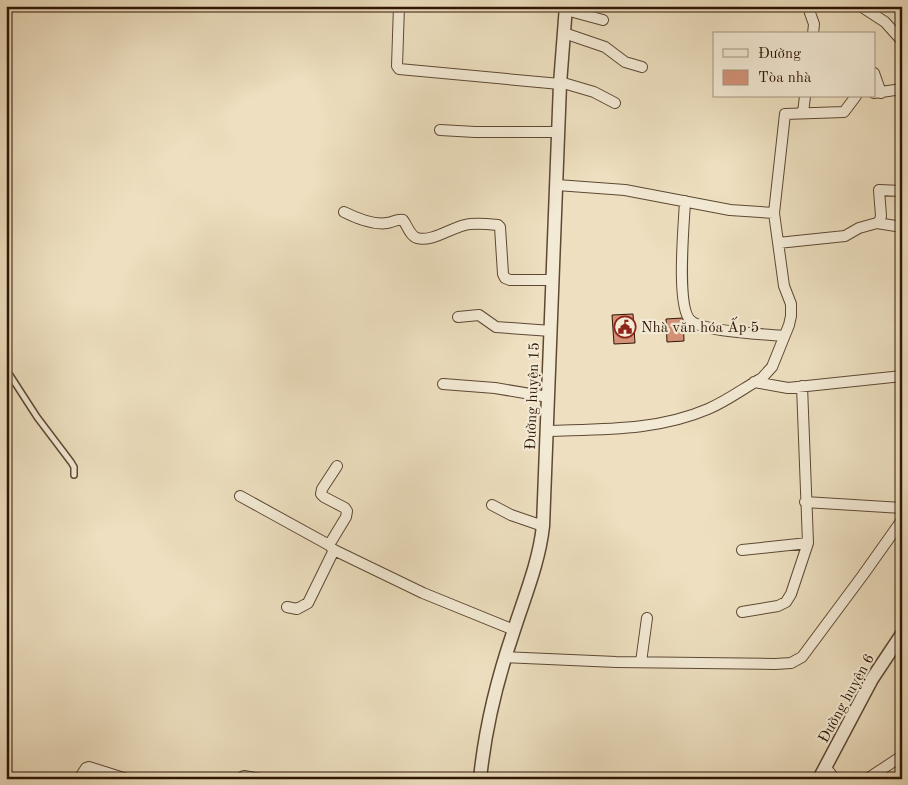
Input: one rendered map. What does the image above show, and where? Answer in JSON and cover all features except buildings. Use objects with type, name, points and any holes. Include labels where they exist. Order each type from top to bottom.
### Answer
[{"type":"street","points":[[400,6],[397,66],[399,69],[404,71],[560,83],[594,92],[615,103]]},
{"type":"street","points":[[862,7],[885,22],[902,41]]},
{"type":"street","points":[[566,8],[603,20]]},
{"type":"street","name":"Đường huyện 15","points":[[480,779],[490,714],[505,657],[530,583],[542,540],[548,431],[560,83],[566,8]]},
{"type":"street","points":[[810,14],[814,24],[814,32]]},
{"type":"street","points":[[564,33],[605,47],[625,62],[642,67]]},
{"type":"street","points":[[878,93],[902,89]]},
{"type":"street","points":[[803,112],[805,98]]},
{"type":"street","points":[[548,431],[636,428],[672,421],[709,409],[762,378],[772,367],[791,316],[790,304],[784,286],[774,214],[784,116],[788,113],[803,112],[844,112],[855,98]]},
{"type":"street","points":[[440,130],[559,132]]},
{"type":"street","points":[[557,185],[624,190],[730,210],[774,214]]},
{"type":"street","points":[[877,224],[881,216],[879,190],[902,191]]},
{"type":"street","points":[[685,202],[682,269],[686,315],[690,320],[704,327],[784,336]]},
{"type":"street","points":[[344,212],[356,218],[373,222],[386,223],[398,219],[403,220],[412,234],[416,238],[421,239],[470,224],[498,225],[500,227],[503,274],[505,278],[510,280],[553,280]]},
{"type":"street","points":[[778,243],[845,236],[859,228],[877,224],[902,227]]},
{"type":"street","points":[[458,317],[479,315],[496,327],[551,331]]},
{"type":"street","points":[[754,382],[775,387],[802,386],[902,376]]},
{"type":"street","points":[[443,384],[495,388],[548,397]]},
{"type":"street","points":[[742,612],[778,606],[786,602],[791,594],[808,543],[802,386]]},
{"type":"street","points":[[287,607],[297,609],[308,603],[331,547],[346,517],[347,511],[345,508],[321,494],[322,489],[337,466]]},
{"type":"street","points":[[240,496],[331,547],[423,594],[514,630]]},
{"type":"street","points":[[805,502],[902,508]]},
{"type":"street","points":[[492,505],[543,526]]},
{"type":"street","points":[[505,657],[641,662],[774,664],[796,662],[802,657],[902,520]]},
{"type":"street","points":[[742,550],[808,543]]},
{"type":"street","points":[[641,662],[647,618]]},
{"type":"street","name":"Đường huyện 6","points":[[823,773],[872,679],[902,634]]},
{"type":"street","points":[[867,779],[902,756]]},
{"type":"street","points":[[79,779],[86,768],[89,767],[127,779]]},
{"type":"street","points":[[823,773],[835,779]]},
{"type":"street","points":[[239,779],[244,776],[261,779]]},
{"type":"lane","points":[[6,368],[37,417],[74,467],[74,475]]},
{"type":"place","name":"Nhà văn hóa Ấp 5","points":[[625,327]]}]
